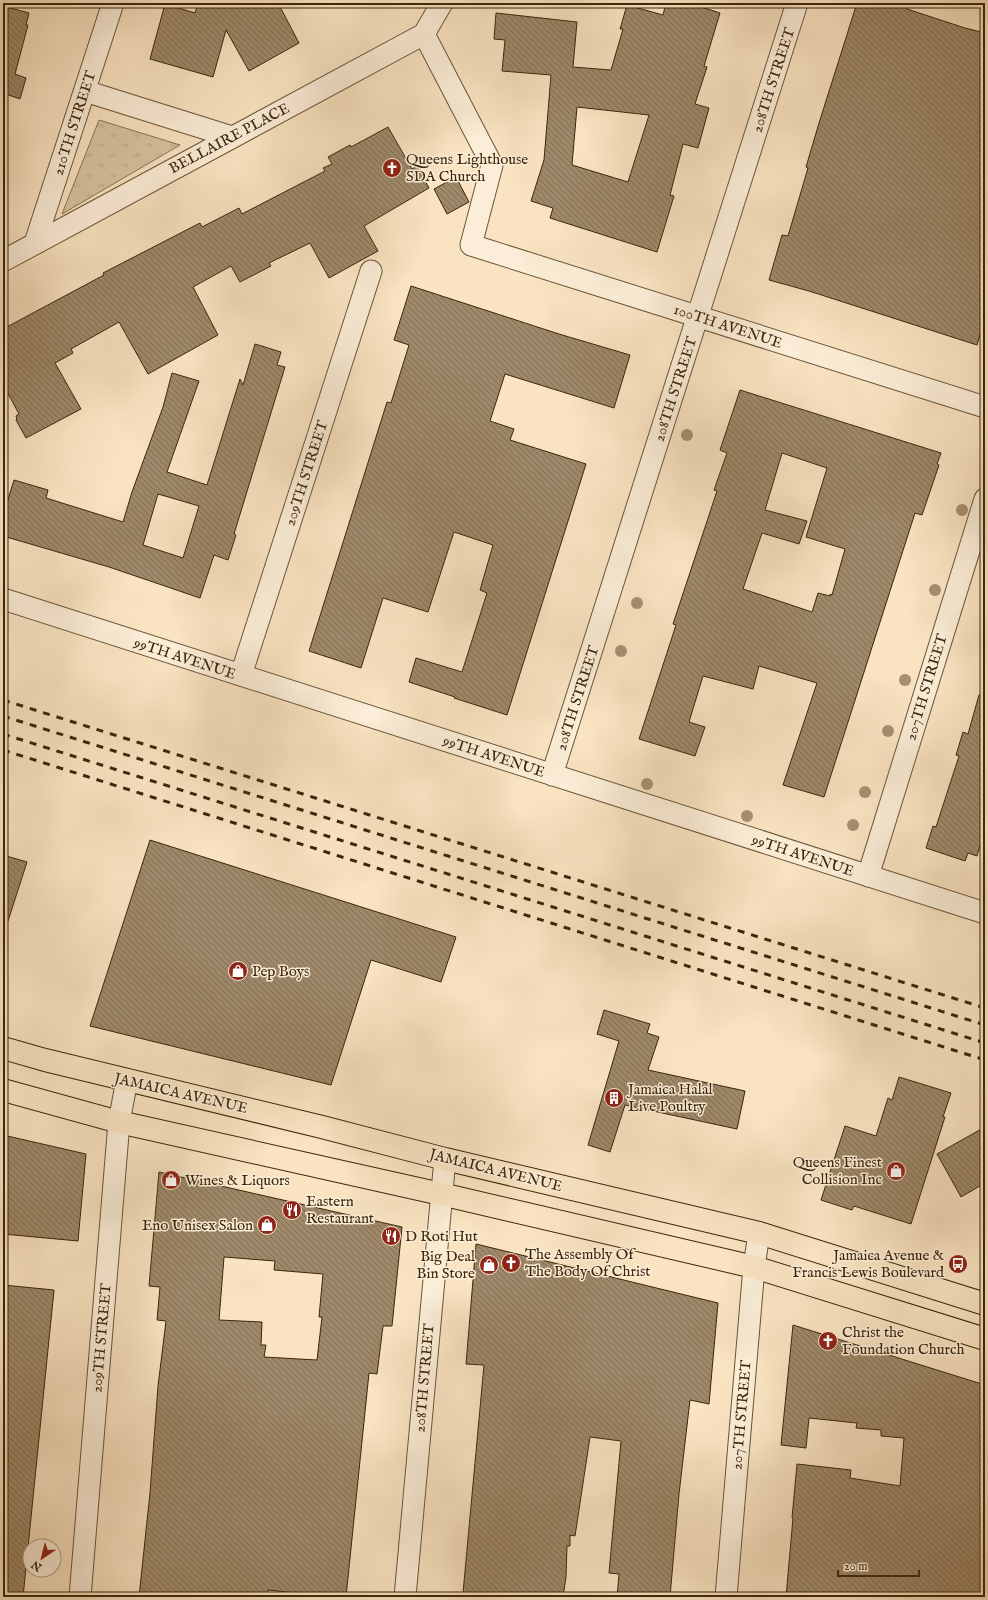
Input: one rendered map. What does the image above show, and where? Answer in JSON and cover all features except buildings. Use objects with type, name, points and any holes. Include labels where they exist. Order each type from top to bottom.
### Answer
[{"type":"main road","name":"JAMAICA AVENUE","points":[[3,1048],[126,1080],[322,1126],[445,1159],[759,1233],[985,1304]]},
{"type":"main road","points":[[3,1090],[119,1122],[441,1194],[754,1267],[985,1339]]},
{"type":"street","name":"210TH STREET","points":[[35,242],[113,3]]},
{"type":"street","points":[[424,34],[442,3]]},
{"type":"street","name":"208TH STREET","points":[[552,775],[797,3]]},
{"type":"street","name":"BELLAIRE PLACE","points":[[3,261],[35,242],[424,34]]},
{"type":"street","name":"100TH AVENUE","points":[[424,34],[492,165],[471,245],[985,407]]},
{"type":"street","points":[[85,91],[232,137]]},
{"type":"street","name":"209TH STREET","points":[[241,675],[371,270]]},
{"type":"street","name":"207TH STREET","points":[[868,876],[985,499]]},
{"type":"street","name":"99TH AVENUE","points":[[3,599],[985,913]]},
{"type":"street","name":"209TH STREET","points":[[80,1597],[119,1122],[126,1080]]},
{"type":"street","name":"208TH STREET","points":[[405,1597],[445,1159]]},
{"type":"street","name":"207TH STREET","points":[[726,1597],[754,1267],[759,1233]]},
{"type":"green space","points":[[99,120],[180,145],[62,214]]},
{"type":"railway","points":[[3,700],[985,1008]]},
{"type":"railway","points":[[3,716],[985,1025]]},
{"type":"railway","points":[[3,734],[985,1043]]},
{"type":"railway","points":[[3,750],[985,1060]]},
{"type":"place","name":"Queens Lighthouse SDA Church","points":[[392,168]]},
{"type":"place","name":"Pep Boys","points":[[238,971]]},
{"type":"place","name":"Jamaica Halal Live Poultry","points":[[614,1098]]},
{"type":"place","name":"Queens Finest Collision Inc","points":[[896,1171]]},
{"type":"place","name":"Wines & Liquors","points":[[171,1180]]},
{"type":"place","name":"Eastern Restaurant","points":[[292,1210]]},
{"type":"place","name":"Eno Unisex Salon","points":[[267,1225]]},
{"type":"place","name":"D Roti Hut","points":[[391,1236]]},
{"type":"place","name":"The Assembly Of The Body Of Christ","points":[[511,1263]]},
{"type":"place","name":"Jamaica Avenue & Francis Lewis Boulevard","points":[[958,1264]]},
{"type":"place","name":"Big Deal Bin Store","points":[[489,1265]]},
{"type":"place","name":"Christ the Foundation Church","points":[[828,1341]]}]
